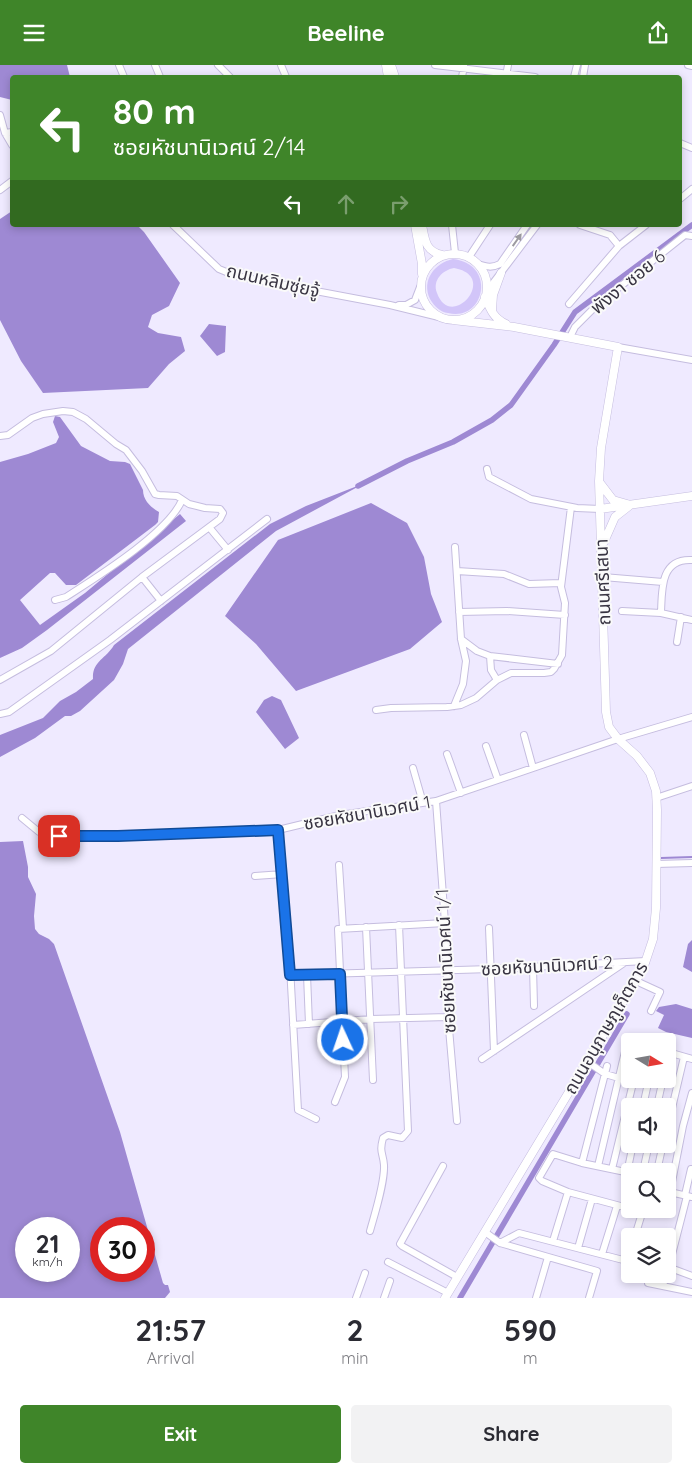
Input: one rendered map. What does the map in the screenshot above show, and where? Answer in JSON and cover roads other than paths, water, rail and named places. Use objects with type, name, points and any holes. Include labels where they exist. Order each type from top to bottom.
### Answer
[{"type":"street","points":[[218,65],[228,75]]},
{"type":"street","points":[[435,65],[463,67],[506,75],[508,65]]},
{"type":"street","points":[[0,115],[5,133],[10,142]]},
{"type":"street","points":[[5,133],[10,132]]},
{"type":"street","points":[[682,197],[692,189]]},
{"type":"street","name":"ถนนหลิมซุ่ยจู้","points":[[175,227],[219,269],[236,276],[390,305],[443,318]]},
{"type":"street","points":[[415,227],[422,264],[420,287],[422,298],[434,314],[453,320],[514,327],[692,360]]},
{"type":"street","points":[[422,227],[427,247],[432,252],[442,255],[455,253],[469,257],[478,264],[484,273],[487,283],[486,294],[492,312],[497,319],[514,327]]},
{"type":"street","points":[[452,227],[455,253]]},
{"type":"street","points":[[469,257],[489,227]]},
{"type":"street","points":[[478,264],[487,267],[494,267],[500,264],[526,227]]},
{"type":"street","points":[[453,320],[463,319],[475,313],[486,294],[536,227]]},
{"type":"street","points":[[586,227],[610,235],[619,246]]},
{"type":"street","points":[[570,304],[619,246],[643,227]]},
{"type":"street","name":"พังงา ซอย 6","points":[[569,337],[575,327],[598,305],[685,235],[692,236]]},
{"type":"street","points":[[422,276],[427,266],[442,255]]},
{"type":"street","points":[[492,312],[493,295],[501,273]]},
{"type":"street","name":"ถนนหลิมซุ่ยจู้","points":[[390,305],[406,305],[411,303],[418,295],[420,287]]},
{"type":"street","name":"ถนนศรีเสนา","points":[[618,347],[601,448],[600,481],[606,712],[609,727],[618,739]]},
{"type":"street","points":[[0,436],[8,435],[32,418],[42,414],[63,411],[72,413],[86,419],[116,445],[126,450],[142,471],[155,493],[178,496],[189,504],[204,508],[220,509],[223,513],[220,519],[142,577],[51,651],[0,680]]},
{"type":"street","points":[[487,469],[490,477],[531,499],[570,507],[600,509],[692,496]]},
{"type":"street","points":[[600,481],[612,500],[630,505]]},
{"type":"street","points":[[56,600],[66,597],[130,554],[171,519],[182,500]]},
{"type":"street","points":[[602,547],[615,517],[630,505]]},
{"type":"street","points":[[376,710],[461,705],[476,698],[497,680],[511,673],[551,672],[558,664],[562,655],[565,615],[562,583],[570,507]]},
{"type":"street","points":[[0,714],[9,712],[46,686],[161,601],[267,519]]},
{"type":"street","points":[[210,527],[228,550]]},
{"type":"street","points":[[454,706],[463,684],[466,667],[461,639],[455,547]]},
{"type":"street","points":[[661,613],[663,581],[670,567],[677,561],[692,560]]},
{"type":"street","points":[[457,571],[504,575],[529,583],[562,583]]},
{"type":"street","points":[[142,577],[161,601]]},
{"type":"street","points":[[603,577],[663,581]]},
{"type":"street","points":[[460,612],[508,611],[565,615]]},
{"type":"street","points":[[622,611],[661,613],[692,620]]},
{"type":"street","points":[[677,642],[681,617]]},
{"type":"street","points":[[461,639],[477,651],[490,656],[558,664]]},
{"type":"street","points":[[490,656],[492,671],[497,680]]},
{"type":"street","points":[[618,739],[692,717]]},
{"type":"street","points":[[524,735],[534,768]]},
{"type":"street","name":"ซอยหัชนานิเวศน์ 1","points":[[22,818],[39,832],[69,837],[278,830],[340,815],[436,801],[618,739]]},
{"type":"street","name":"ถนนอนุภาษภูเก็ตการ","points":[[446,1296],[636,981],[646,961],[653,939],[655,917],[656,791],[650,773],[637,756],[618,739]]},
{"type":"street","points":[[486,747],[498,780]]},
{"type":"street","points":[[447,754],[461,793]]},
{"type":"street","points":[[413,768],[423,803]]},
{"type":"street","points":[[656,798],[692,786]]},
{"type":"street","name":"ซอยหัชนานิเวศน์ 1/1","points":[[436,801],[445,923],[448,1017],[457,1121]]},
{"type":"street","points":[[278,830],[283,875],[298,1110],[316,1119]]},
{"type":"street","points":[[656,864],[692,863]]},
{"type":"street","points":[[335,1102],[345,1077],[340,974],[339,865]]},
{"type":"street","points":[[255,876],[283,875]]},
{"type":"street","points":[[340,929],[445,923]]},
{"type":"street","points":[[370,1231],[383,1179],[384,1165],[380,1149],[383,1138],[388,1135],[402,1138],[408,1131],[399,925]]},
{"type":"street","points":[[366,927],[373,1081]]},
{"type":"street","points":[[489,928],[494,1051]]},
{"type":"street","name":"ซอยหัชนานิเวศน์ 2","points":[[290,975],[447,971],[646,961]]},
{"type":"street","points":[[482,1059],[625,963]]},
{"type":"street","points":[[533,967],[534,1006]]},
{"type":"street","points":[[307,975],[309,1024]]},
{"type":"street","points":[[636,981],[660,992],[651,1011]]},
{"type":"street","points":[[293,1025],[371,1019],[448,1017]]},
{"type":"street","points":[[676,1056],[692,1059]]},
{"type":"street","points":[[674,1098],[684,1057]]},
{"type":"street","points":[[588,1062],[605,1074],[619,1078]]},
{"type":"street","points":[[582,1163],[607,1066]]},
{"type":"street","points":[[598,1166],[621,1069]]},
{"type":"street","points":[[612,1169],[632,1088]]},
{"type":"street","points":[[674,1163],[692,1093]]},
{"type":"street","points":[[621,1171],[582,1163],[553,1154],[539,1178],[542,1181],[568,1191],[621,1207]]},
{"type":"street","points":[[443,1166],[400,1244],[457,1277]]},
{"type":"street","points":[[676,1238],[688,1196],[691,1169]]},
{"type":"street","points":[[553,1241],[568,1191]]},
{"type":"street","points":[[578,1248],[592,1199]]},
{"type":"street","points":[[602,1254],[617,1206]]},
{"type":"street","points":[[485,1232],[500,1243],[596,1271],[589,1298]]},
{"type":"street","points":[[500,1243],[519,1233],[621,1259]]},
{"type":"street","points":[[536,1298],[548,1257]]},
{"type":"street","points":[[388,1262],[446,1296]]},
{"type":"street","points":[[676,1272],[692,1276]]},
{"type":"street","points":[[356,1298],[364,1273]]},
{"type":"street","points":[[384,1298],[390,1281]]},
{"type":"street","points":[[648,1283],[692,1292]]},
{"type":"waterway","points":[[358,486],[407,461],[453,442],[492,420],[511,405],[575,312],[692,225]]},
{"type":"waterway","points":[[661,858],[692,857]]},
{"type":"waterway","points":[[460,1298],[627,1014]]}]
